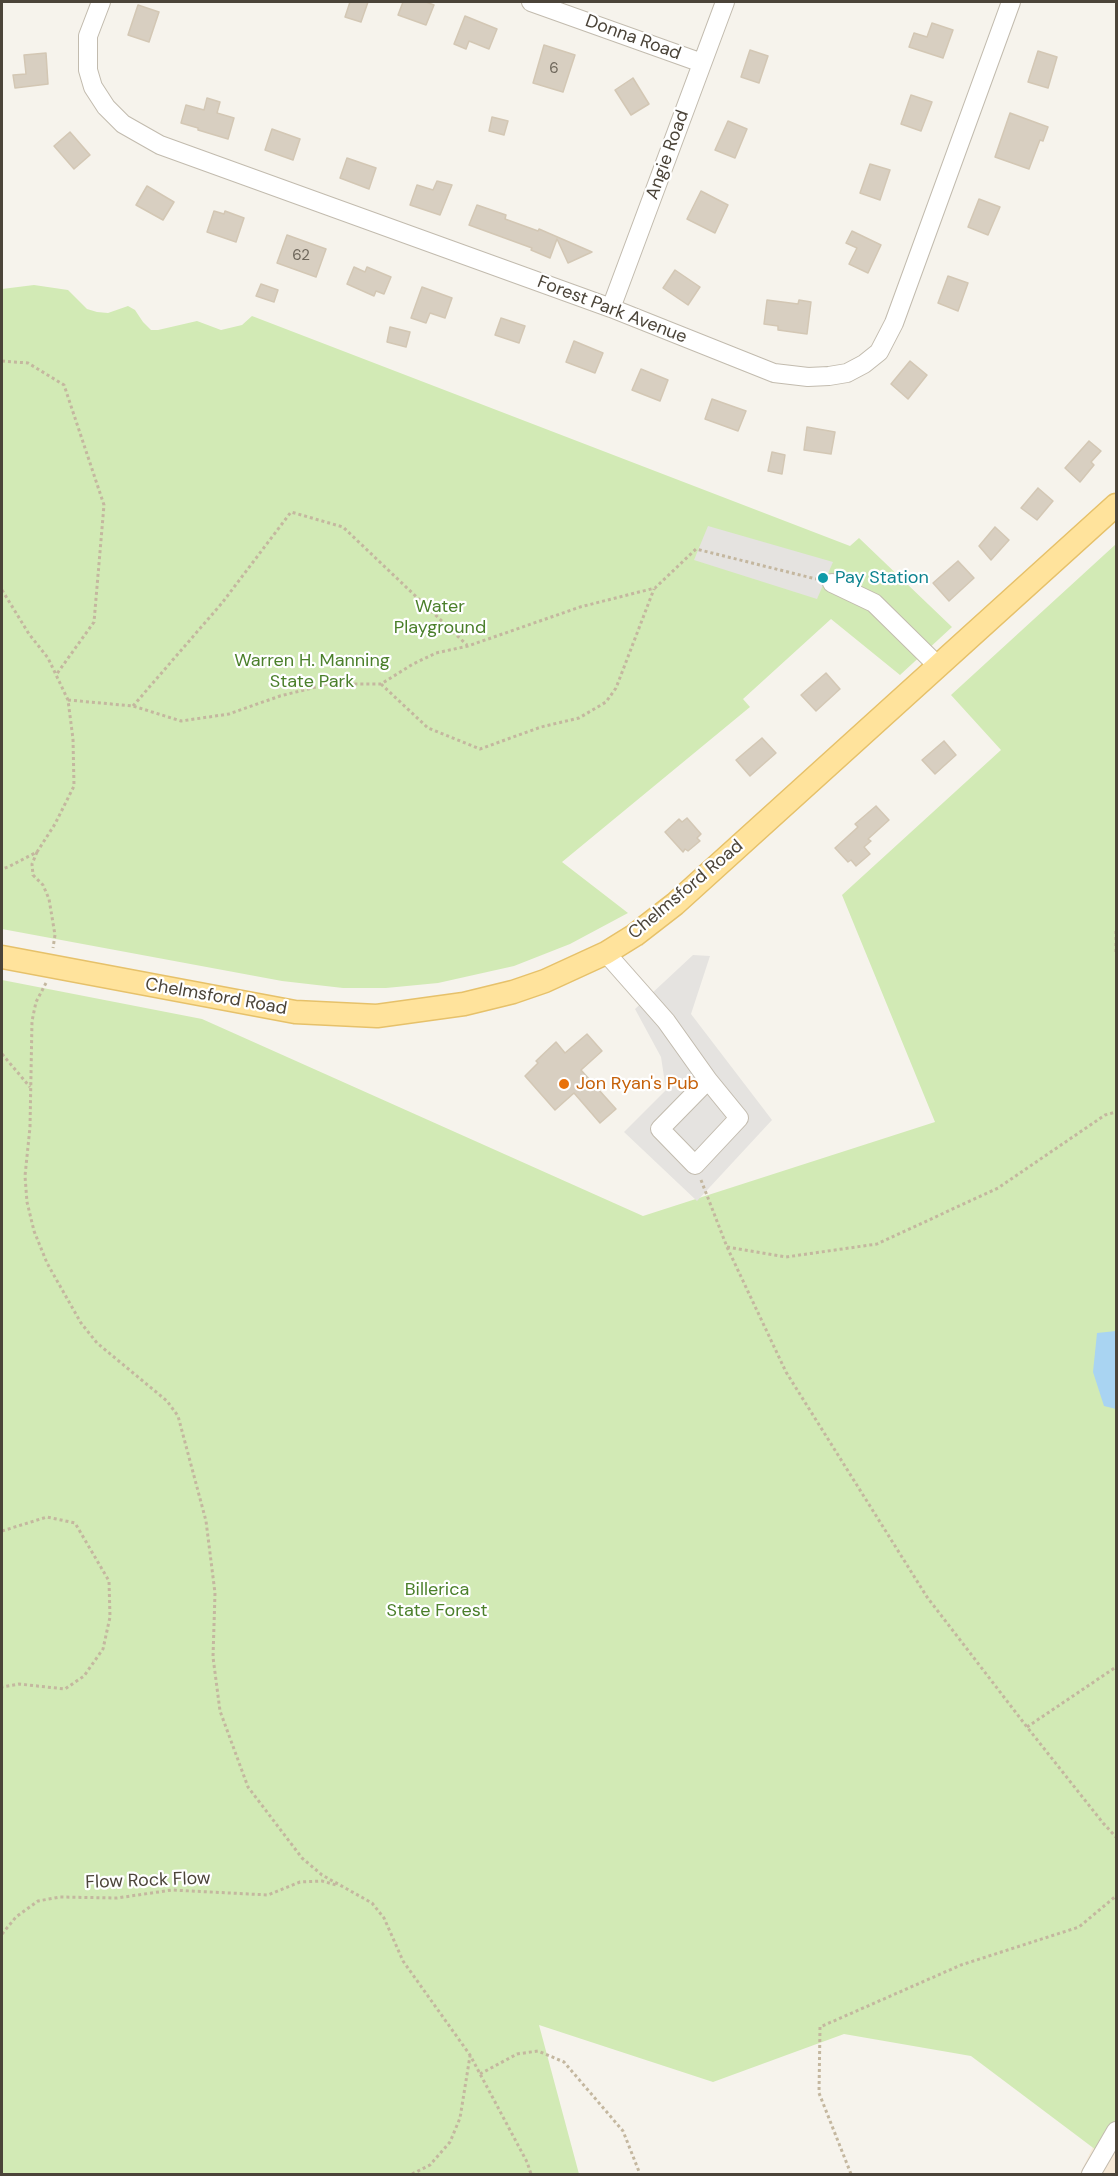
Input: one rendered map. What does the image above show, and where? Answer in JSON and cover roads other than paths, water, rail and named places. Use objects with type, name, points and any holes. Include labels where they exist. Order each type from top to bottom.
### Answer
[{"type":"main road","name":"Chelmsford Road","points":[[2,957],[295,1012],[377,1016],[464,1004],[513,992],[545,981],[606,953],[635,936],[683,897],[1116,505]]},
{"type":"street","name":"Forest Park Avenue","points":[[101,2],[88,36],[88,70],[93,87],[105,107],[123,124],[160,145],[611,308],[774,373],[808,377],[847,373],[864,364],[879,352],[894,323],[1011,2]]},
{"type":"street","name":"Donna Road","points":[[531,2],[702,63]]},
{"type":"street","name":"Angie Road","points":[[611,308],[724,2]]},
{"type":"street","points":[[832,583],[874,603],[938,666]]},
{"type":"street","points":[[606,953],[666,1021],[708,1080],[739,1118],[695,1165],[660,1129],[708,1080]]},
{"type":"street","points":[[1091,2175],[1116,2131]]},
{"type":"water","points":[[1116,1331],[1116,1409],[1104,1406],[1093,1372],[1097,1333]]},
{"type":"place","name":"Pay Station","points":[[823,578]]},
{"type":"place","name":"Jon Ryan's Pub","points":[[564,1084]]},
{"type":"park label","name":"Water Playground","points":[[440,617]]},
{"type":"park label","name":"Warren H. Manning State Park","points":[[312,671]]},
{"type":"park label","name":"Billerica State Forest","points":[[437,1600]]}]
